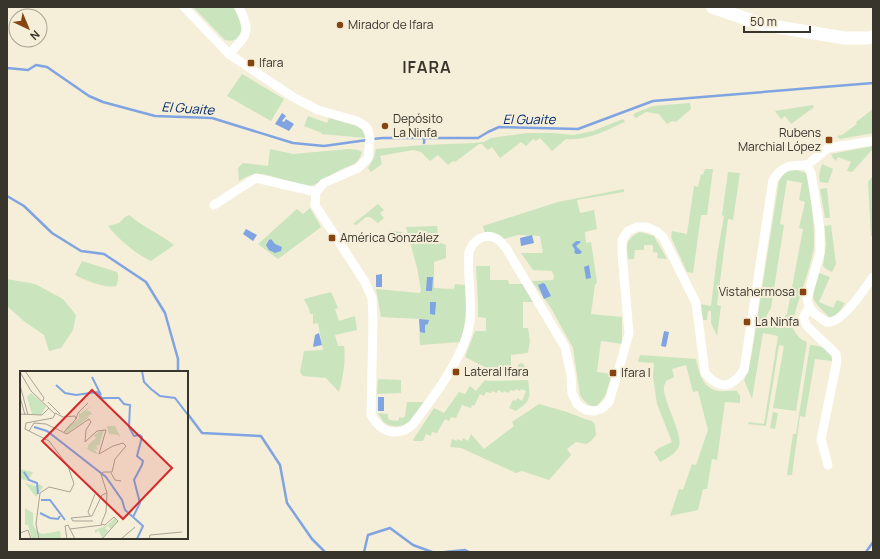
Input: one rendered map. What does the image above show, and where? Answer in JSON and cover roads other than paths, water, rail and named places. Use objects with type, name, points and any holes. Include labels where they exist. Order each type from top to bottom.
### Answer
[{"type":"main road","points":[[712,7],[765,25],[845,38],[873,37]]},
{"type":"street","points":[[184,7],[230,54],[292,97],[318,110],[357,121],[365,126],[370,134],[368,158],[358,168],[324,183],[316,192],[315,204],[365,282],[372,298],[373,322],[371,415],[375,422],[383,430],[403,431],[413,424],[457,360],[466,342],[470,320],[469,252],[475,241],[486,236],[497,239],[506,248],[562,341],[565,347],[571,375],[572,393],[577,404],[585,410],[594,411],[609,402],[624,352],[629,332],[622,240],[628,231],[637,227],[646,227],[656,230],[663,237],[696,303],[705,373],[712,381],[720,385],[728,385],[736,381],[744,370],[773,180],[779,171],[786,167],[795,165],[807,165],[828,148],[873,141]]},
{"type":"street","points":[[230,54],[243,39],[247,31],[247,23],[239,7]]},
{"type":"street","points":[[807,165],[811,173],[820,229],[820,253],[807,299],[809,307],[827,322],[833,321],[842,315],[856,300],[873,277]]},
{"type":"street","points":[[214,205],[256,178],[316,192]]},
{"type":"street","points":[[809,307],[803,318],[807,326],[836,354],[837,361],[821,439],[828,465]]},
{"type":"water","points":[[282,113],[286,116],[282,121],[284,122],[286,119],[294,124],[289,131],[275,124]]},
{"type":"water","points":[[246,229],[257,235],[253,241],[243,234]]},
{"type":"water","points":[[532,235],[534,243],[521,246],[520,238]]},
{"type":"water","points":[[271,239],[275,244],[282,247],[281,251],[275,253],[269,250],[266,245]]},
{"type":"water","points":[[576,241],[581,242],[576,246],[582,252],[580,254],[576,254],[574,252],[575,250],[572,245]]},
{"type":"water","points":[[589,265],[591,278],[586,279],[584,267]]},
{"type":"water","points":[[382,274],[382,287],[376,287],[376,275]]},
{"type":"water","points":[[427,277],[433,277],[432,291],[426,291]]},
{"type":"water","points":[[543,283],[551,296],[544,299],[538,285]]},
{"type":"water","points":[[430,302],[436,302],[435,315],[430,314]]},
{"type":"water","points":[[419,319],[429,320],[428,324],[425,325],[425,333],[420,332]]},
{"type":"water","points":[[664,331],[669,332],[666,347],[661,346]]},
{"type":"water","points":[[319,333],[322,345],[313,347],[315,335]]},
{"type":"water","points":[[378,397],[384,397],[384,411],[378,411]]},
{"type":"waterway","name":"El Guaite","points":[[7,68],[28,70],[36,65],[47,67],[89,96],[103,102],[155,116],[212,118],[293,143],[324,146],[367,140]]},
{"type":"waterway","name":"El Guaite","points":[[372,139],[478,138],[499,127],[578,129],[653,101],[873,83]]},
{"type":"waterway","name":"El Guaite","points":[[424,143],[425,130]]},
{"type":"waterway","points":[[7,196],[24,206],[52,233],[81,251],[104,254],[146,282],[165,313],[178,359],[178,371]]},
{"type":"waterway","points":[[188,414],[202,433],[261,436],[280,465],[287,503],[312,539],[325,552]]},
{"type":"waterway","points":[[364,552],[368,535],[390,528],[413,545],[432,552]]},
{"type":"waterway","points":[[866,552],[873,542]]},
{"type":"waterway","points":[[445,552],[465,550],[469,552]]},
{"type":"place","name":"Mirador de Ifara","points":[[340,25]]},
{"type":"place","name":"Ifara","points":[[251,63]]},
{"type":"place","name":"Depósito La Ninfa","points":[[385,126]]},
{"type":"place","name":"Rubens Marchial López","points":[[829,140]]},
{"type":"place","name":"América González","points":[[332,238]]},
{"type":"place","name":"Vistahermosa","points":[[803,292]]},
{"type":"place","name":"La Ninfa","points":[[747,322]]},
{"type":"place","name":"Lateral Ifara","points":[[456,372]]},
{"type":"place","name":"Ifara I","points":[[613,373]]},
{"type":"district","name":"IFARA","points":[[427,67]]}]
